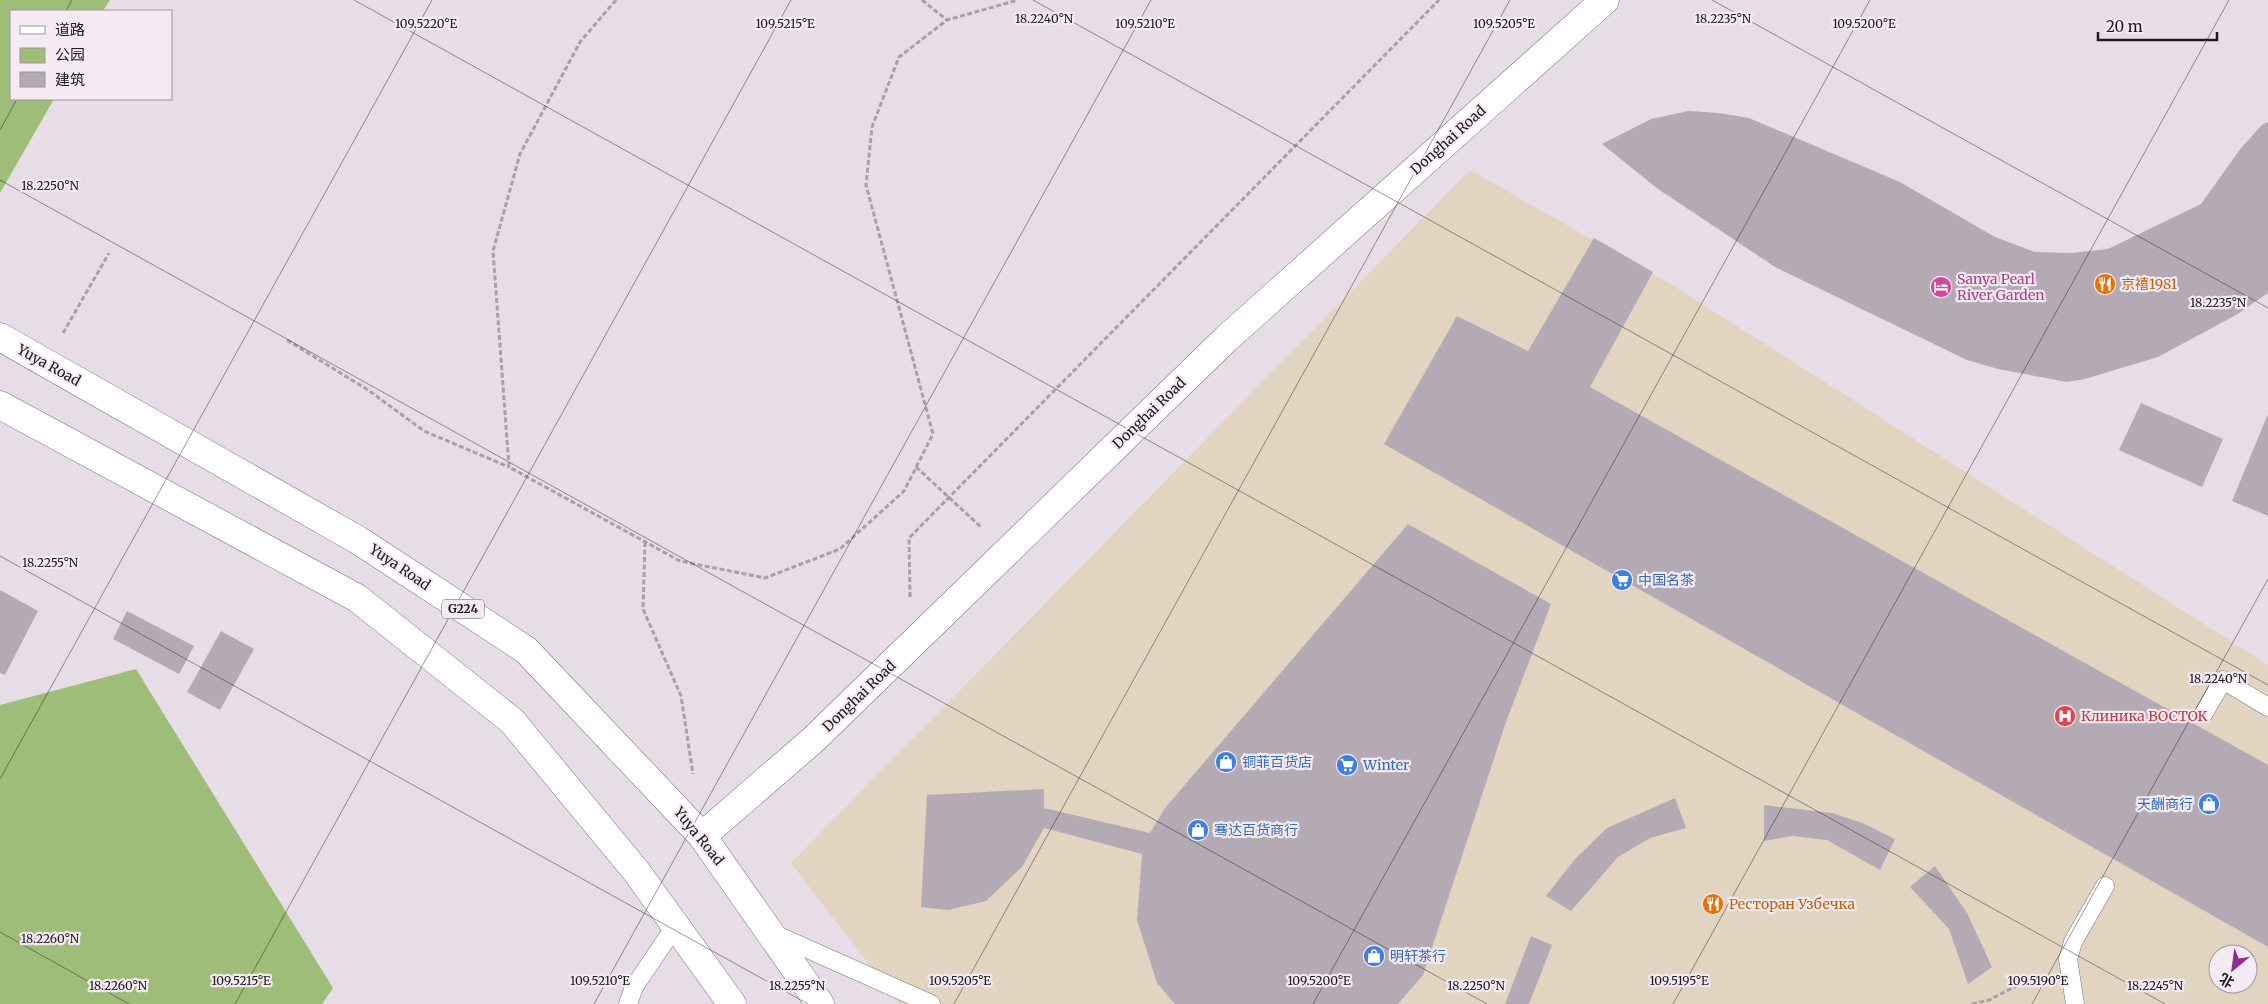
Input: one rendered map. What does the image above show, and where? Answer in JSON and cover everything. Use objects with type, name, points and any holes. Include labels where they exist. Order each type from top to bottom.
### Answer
[{"type":"main road","name":"Donghai Road","points":[[702,836],[813,740],[1226,338],[1605,0]]},
{"type":"main road","name":"Yuya Road","points":[[0,337],[358,540],[526,650],[702,836],[820,1004]]},
{"type":"main road","points":[[0,405],[357,598],[512,721],[636,871],[732,1004]]},
{"type":"lane","points":[[2204,713],[2222,680],[2268,707]]},
{"type":"lane","points":[[2075,1004],[2068,959],[2073,942],[2105,886]]},
{"type":"lane","points":[[628,1004],[634,987],[676,925]]},
{"type":"lane","points":[[769,932],[932,1004]]},
{"type":"path","points":[[508,467],[493,252],[520,154],[580,42],[616,0]]},
{"type":"path","points":[[922,0],[947,20]]},
{"type":"path","points":[[286,340],[368,390],[424,432],[508,467],[680,561],[765,578],[840,549],[904,492],[933,434],[866,185],[872,127],[899,57],[947,20],[1018,0]]},
{"type":"path","points":[[911,644],[909,538],[1439,0]]},
{"type":"path","points":[[46,364],[109,253]]},
{"type":"path","points":[[916,467],[1007,551]]},
{"type":"path","points":[[645,542],[643,609],[681,696],[694,780]]},
{"type":"path","points":[[1972,1004],[1989,1000],[2068,959]]},
{"type":"shaded area","points":[[1470,170],[1674,286],[2268,665],[2268,1004],[899,1004],[791,863]]},
{"type":"green space","points":[[0,0],[110,0],[104,10],[10,10],[10,100],[53,100],[0,193]]},
{"type":"green space","points":[[136,669],[333,988],[322,1004],[0,1004],[0,705]]},
{"type":"building","points":[[1689,111],[1749,118],[1900,182],[1995,237],[2035,252],[2072,253],[2108,249],[2201,204],[2241,148],[2262,125],[2268,122],[2268,293],[2236,315],[2158,357],[2085,379],[2067,382],[1998,369],[1967,360],[1775,267],[1658,189],[1602,144],[1651,119]]},
{"type":"building","points":[[1594,238],[1653,272],[1590,387],[2268,765],[2268,947],[1384,444],[1457,316],[1528,351]]},
{"type":"building","points":[[2141,403],[2223,439],[2202,487],[2119,450]]},
{"type":"building","points":[[2268,414],[2268,516],[2232,501]]},
{"type":"building","name":"Winter","points":[[1408,524],[1551,604],[1506,722],[1423,975],[1398,1004],[1175,1004],[1157,983],[1137,920],[1142,854],[1044,828],[1022,867],[986,901],[948,910],[921,907],[927,795],[1044,789],[1044,808],[1150,833],[1165,808]]},
{"type":"building","points":[[0,590],[38,611],[5,675],[0,673]]},
{"type":"building","points":[[127,611],[194,646],[179,674],[113,639]]},
{"type":"building","points":[[221,631],[254,649],[220,710],[187,692]]},
{"type":"building","points":[[1675,798],[1686,828],[1650,838],[1618,857],[1571,911],[1546,896],[1575,859],[1607,828]]},
{"type":"building","points":[[1764,805],[1832,813],[1865,824],[1895,839],[1880,870],[1827,840],[1792,836],[1764,841]]},
{"type":"building","points":[[1935,866],[1967,913],[1992,967],[1968,984],[1949,929],[1910,887]]},
{"type":"building","points":[[1531,936],[1552,945],[1529,1004],[1505,1004]]},
{"type":"place","name":"京禧1981","points":[[2105,284]]},
{"type":"place","name":"Sanya Pearl River Garden","points":[[1941,287]]},
{"type":"place","name":"中国名茶","points":[[1622,580]]},
{"type":"place","name":"Клиника ВОСТОК","points":[[2065,716]]},
{"type":"place","name":"铜菲百货店","points":[[1226,762]]},
{"type":"place","name":"Winter","points":[[1347,765]]},
{"type":"place","name":"天酬商行","points":[[2209,804]]},
{"type":"place","name":"骞达百货商行","points":[[1198,830]]},
{"type":"place","name":"Ресторан Узбечка","points":[[1713,904]]},
{"type":"place","name":"明轩茶行","points":[[1374,956]]}]
